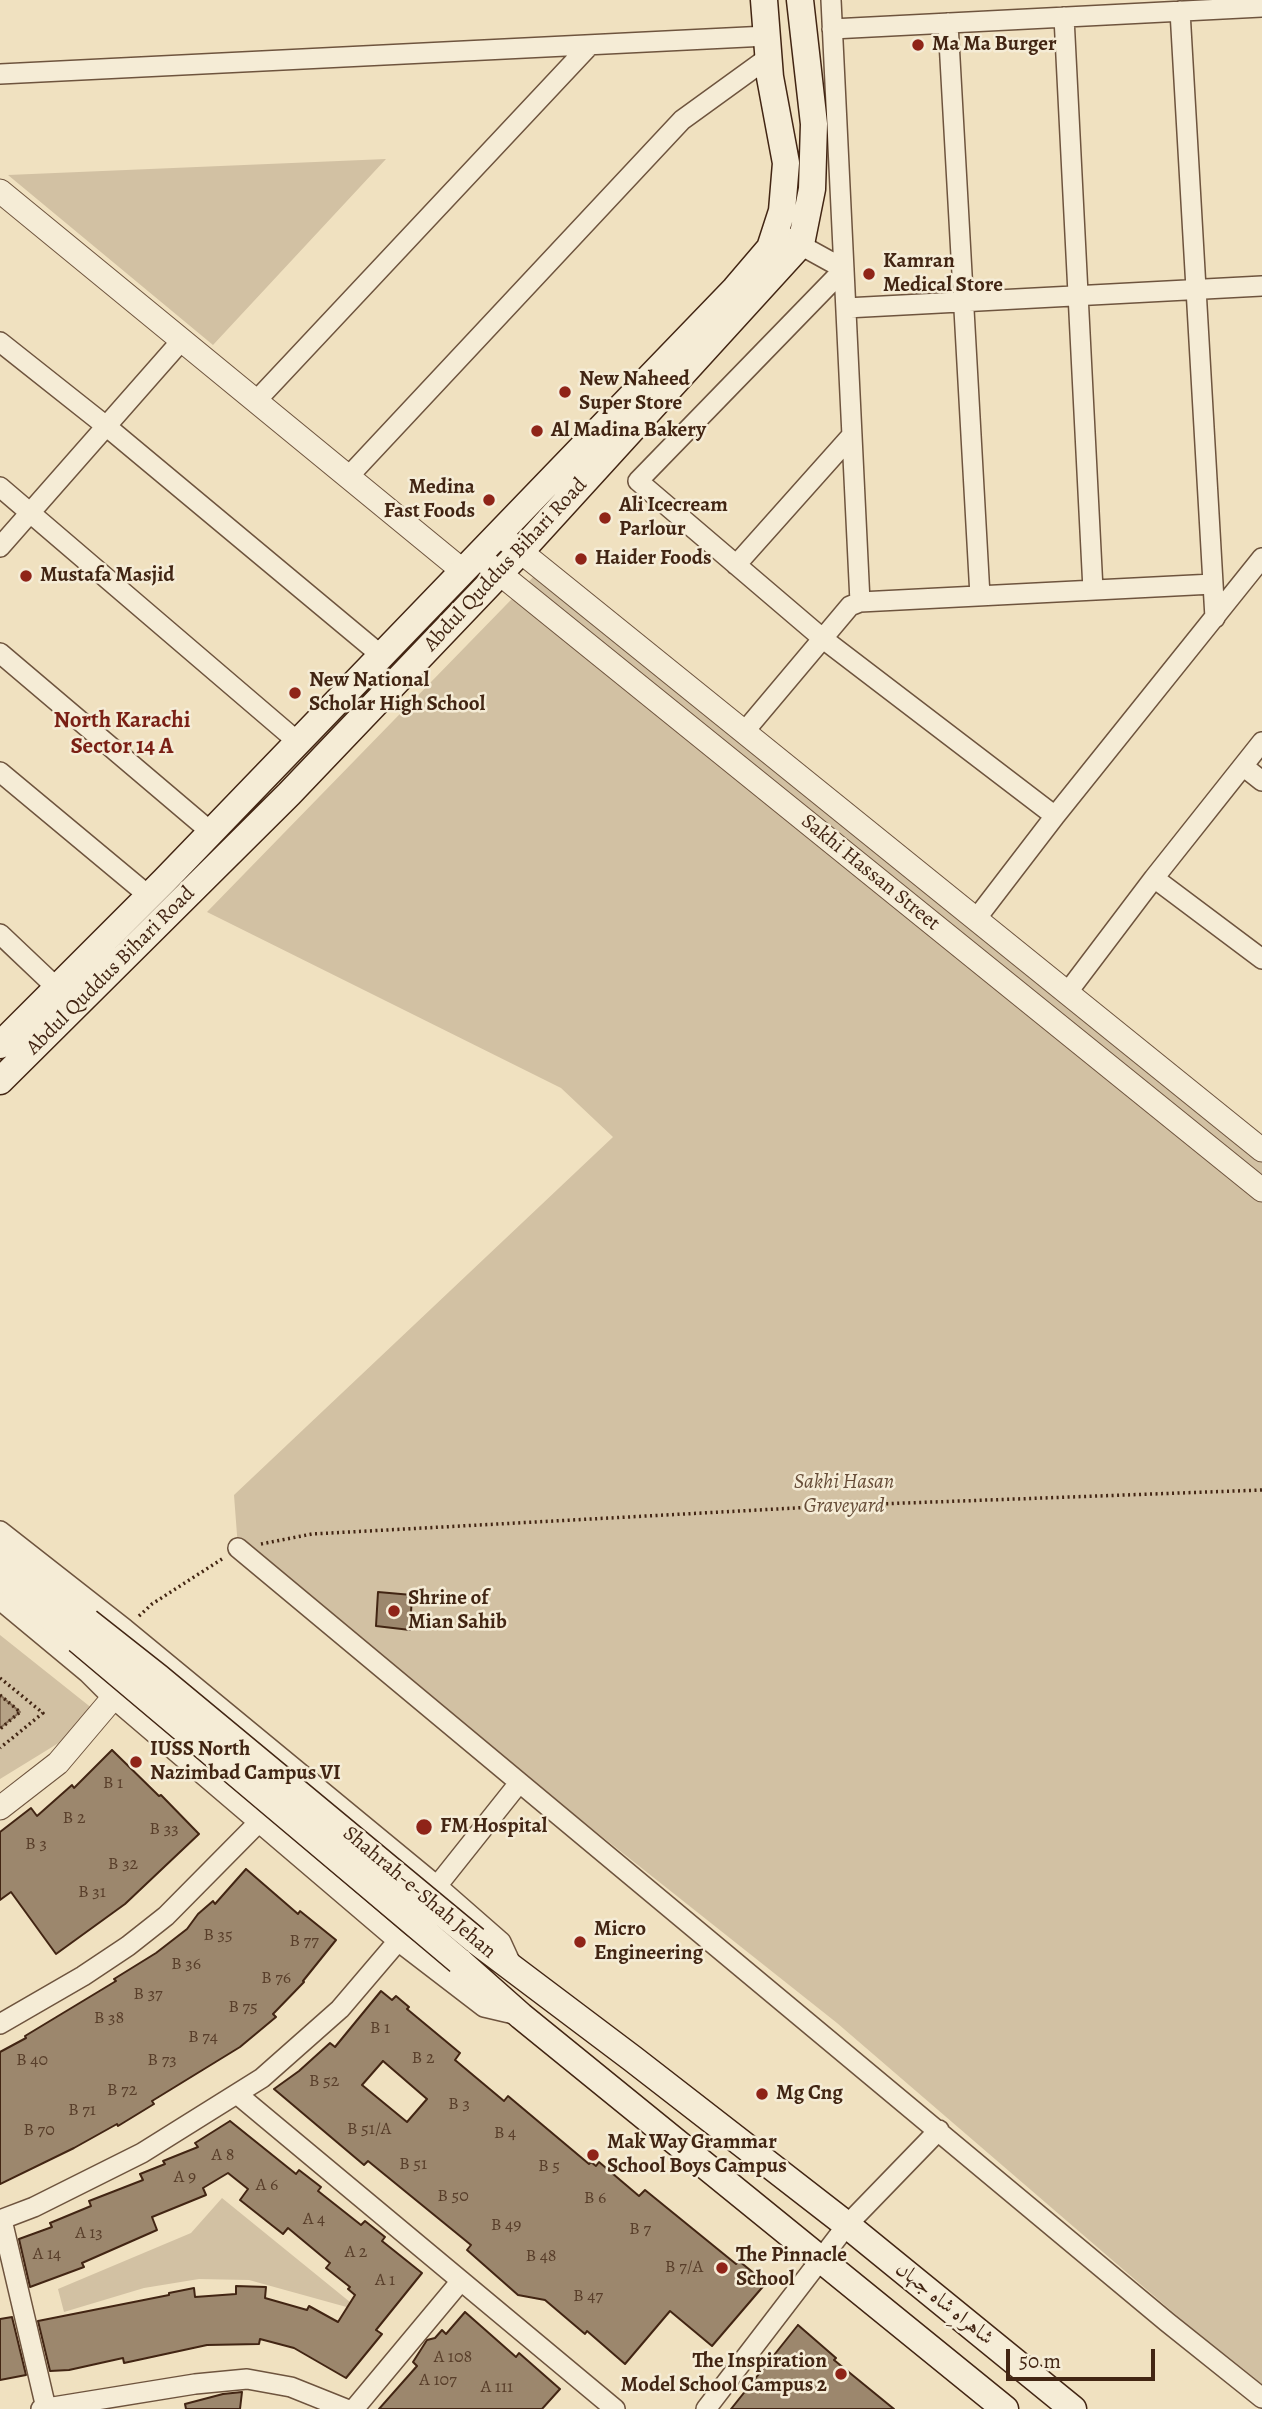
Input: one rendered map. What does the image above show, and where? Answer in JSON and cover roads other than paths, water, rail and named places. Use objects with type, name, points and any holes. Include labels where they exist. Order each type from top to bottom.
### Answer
[{"type":"main road","name":"Abdul Quddus Bihari Road","points":[[0,1045],[382,656],[735,289],[769,248],[782,211],[786,163],[768,46],[764,0]]},
{"type":"main road","points":[[800,0],[814,124],[812,189],[801,244]]},
{"type":"main road","name":"Abdul Quddus Bihari Road","points":[[0,1081],[289,794],[521,551],[801,244]]},
{"type":"main road","name":"Shahrah-e-Shah Jehan","points":[[0,1550],[159,1678],[467,1950],[521,2016],[820,2258]]},
{"type":"main road","name":"Shahrah-e-Shah Jehan","points":[[0,1574],[467,1950],[515,1972],[633,2059],[847,2225]]},
{"type":"main road","name":"شاہراہِ شاہ جہاں","points":[[847,2225],[1073,2409]]},
{"type":"main road","name":"شاہراہِ شاہ جہاں","points":[[820,2258],[1005,2409]]},
{"type":"street","points":[[831,0],[860,602]]},
{"type":"street","points":[[832,29],[1262,7]]},
{"type":"street","points":[[1180,11],[1215,618]]},
{"type":"street","points":[[1064,17],[1093,590]]},
{"type":"street","points":[[948,23],[980,596]]},
{"type":"street","points":[[256,401],[590,45]]},
{"type":"street","points":[[0,74],[590,45],[768,46]]},
{"type":"street","points":[[348,477],[682,120],[768,46]]},
{"type":"street","name":"Sakhi Hassan Street","points":[[0,191],[348,477],[470,564],[499,573],[1262,1190]]},
{"type":"street","points":[[775,231],[844,269]]},
{"type":"street","points":[[844,269],[638,481],[822,638],[1055,816]]},
{"type":"street","points":[[846,307],[1262,286]]},
{"type":"street","points":[[0,547],[182,340]]},
{"type":"street","points":[[0,342],[106,426],[382,656]]},
{"type":"street","points":[[736,565],[852,435]]},
{"type":"street","points":[[0,487],[298,742]]},
{"type":"street","name":"Sakhi Hassan Street","points":[[499,534],[1262,1150]]},
{"type":"street","points":[[976,919],[1262,558]]},
{"type":"street","points":[[744,732],[850,606],[860,602],[1213,584]]},
{"type":"street","points":[[0,653],[211,832]]},
{"type":"street","points":[[1067,993],[1262,742]]},
{"type":"street","points":[[1243,766],[1262,781]]},
{"type":"street","points":[[0,772],[149,896]]},
{"type":"street","points":[[1154,878],[1262,959]]},
{"type":"street","points":[[0,934],[57,988]]},
{"type":"street","points":[[0,1531],[125,1629],[437,1886],[501,1942],[515,1972]]},
{"type":"street","points":[[238,1548],[1167,2322],[1262,2398]]},
{"type":"street","points":[[0,1600],[398,1941],[484,2007],[521,2016]]},
{"type":"street","points":[[88,1673],[125,1629]]},
{"type":"street","points":[[0,1808],[58,1763],[113,1699]]},
{"type":"street","points":[[437,1886],[519,1783]]},
{"type":"street","points":[[0,2024],[83,1976],[128,1946],[166,1916],[260,1822]]},
{"type":"street","points":[[346,2409],[291,2387],[247,2379],[195,2384],[44,2409],[1,2220],[34,2207],[142,2153],[262,2078],[340,2008],[398,1941]]},
{"type":"street","points":[[237,2094],[460,2281],[593,2402],[615,2409]]},
{"type":"street","points":[[706,2409],[847,2225],[939,2130]]},
{"type":"street","points":[[354,2409],[460,2281]]},
{"type":"place","name":"Ma Ma Burger","points":[[918,45]]},
{"type":"place","name":"Kamran Medical Store","points":[[869,274]]},
{"type":"place","name":"New Naheed Super Store","points":[[565,392]]},
{"type":"place","name":"Al Madina Bakery","points":[[537,431]]},
{"type":"place","name":"Medina Fast Foods","points":[[489,500]]},
{"type":"place","name":"Ali Icecream Parlour","points":[[605,518]]},
{"type":"place","name":"Haider Foods","points":[[581,559]]},
{"type":"place","name":"Mustafa Masjid","points":[[26,576]]},
{"type":"place","name":"New National Scholar High School","points":[[295,693]]},
{"type":"place","name":"Shrine of Mian Sahib","points":[[394,1611]]},
{"type":"place","name":"IUSS North Nazimbad Campus VI","points":[[136,1762]]},
{"type":"place","name":"FM Hospital","points":[[424,1827]]},
{"type":"place","name":"Micro Engineering","points":[[580,1942]]},
{"type":"place","name":"Mg Cng","points":[[762,2094]]},
{"type":"place","name":"Mak Way Grammar School Boys Campus","points":[[593,2155]]},
{"type":"place","name":"The Pinnacle School","points":[[722,2268]]},
{"type":"place","name":"The Inspiration Model School Campus 2","points":[[841,2374]]},
{"type":"district","name":"North Karachi Sector 14 A","points":[[122,734]]},
{"type":"park label","name":"Sakhi Hasan Graveyard","points":[[844,1495]]}]
